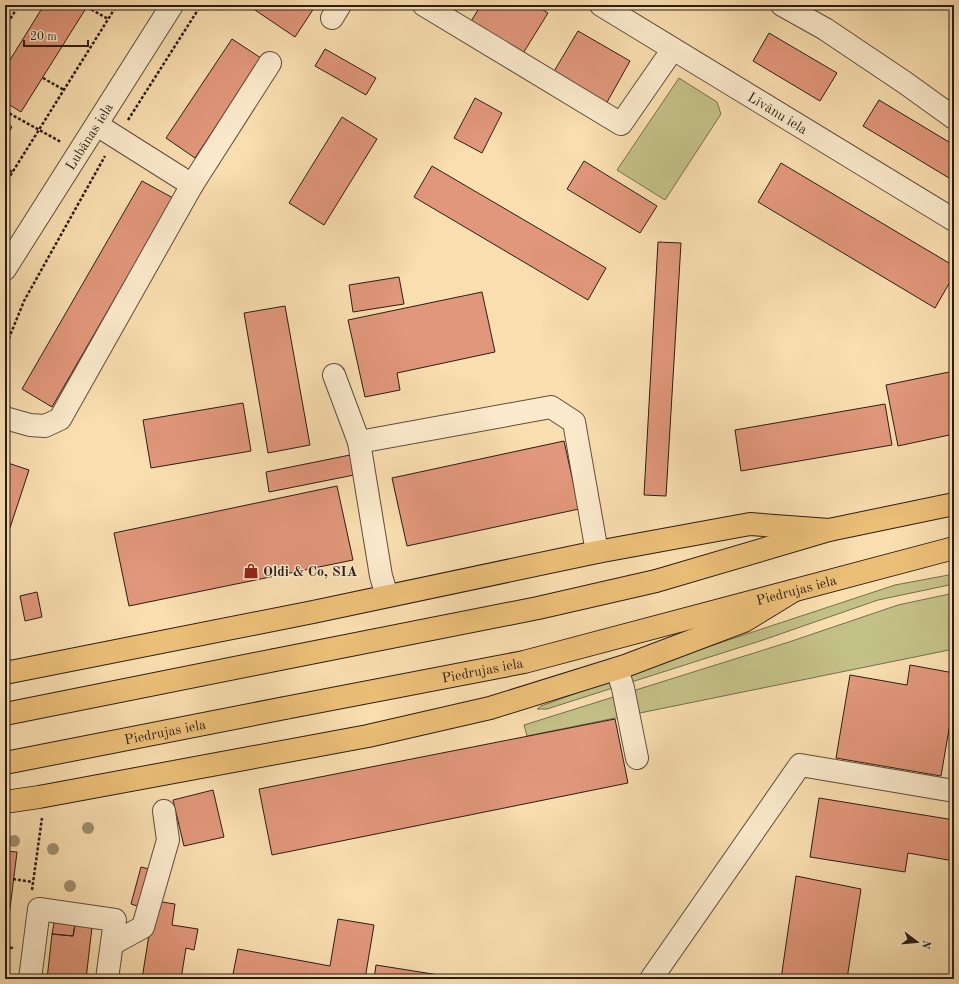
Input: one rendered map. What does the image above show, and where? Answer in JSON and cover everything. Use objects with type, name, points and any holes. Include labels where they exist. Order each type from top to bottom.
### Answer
[{"type":"main road","points":[[5,714],[538,608],[656,582],[829,530],[954,504]]},
{"type":"main road","points":[[5,673],[313,612],[597,552],[750,524],[829,530]]},
{"type":"main road","name":"Piedrujas iela","points":[[5,763],[524,662],[952,550]]},
{"type":"main road","points":[[5,802],[368,736],[490,708],[617,669],[744,621],[793,591]]},
{"type":"street","name":"Lubānas iela","points":[[5,270],[172,5]]},
{"type":"street","points":[[424,5],[621,124],[673,49]]},
{"type":"street","name":"Līvānu iela","points":[[601,5],[954,220]]},
{"type":"street","points":[[782,5],[825,29],[904,82],[954,118]]},
{"type":"street","points":[[5,418],[30,425],[45,426],[60,419],[192,185],[270,63]]},
{"type":"street","points":[[97,125],[192,185]]},
{"type":"street","points":[[334,375],[359,442],[381,576],[387,596]]},
{"type":"street","points":[[359,442],[551,407],[574,422],[597,552]]},
{"type":"street","points":[[617,669],[623,688],[637,758]]},
{"type":"street","points":[[651,979],[800,766],[954,791]]},
{"type":"street","points":[[112,944],[143,927],[168,840],[164,811]]},
{"type":"street","points":[[30,979],[39,909],[115,920],[107,979]]},
{"type":"path","points":[[5,27],[19,5]]},
{"type":"path","points":[[5,184],[117,5]]},
{"type":"path","points":[[5,348],[24,301],[105,156],[200,5]]},
{"type":"path","points":[[87,7],[108,19]]},
{"type":"path","points":[[43,78],[64,90]]},
{"type":"path","points":[[5,111],[65,144]]},
{"type":"path","points":[[5,168],[12,172]]},
{"type":"path","points":[[39,909],[30,899],[42,817]]},
{"type":"path","points":[[14,879],[33,882]]},
{"type":"shaded area","points":[[679,78],[717,102],[721,114],[665,200],[617,170]]},
{"type":"shaded area","points":[[954,574],[954,584],[878,600],[763,640],[547,709],[537,709],[541,706],[671,659],[895,585]]},
{"type":"shaded area","points":[[954,593],[954,649],[527,736],[524,725],[789,642],[898,605]]},
{"type":"building","points":[[44,5],[88,5],[21,112],[5,102],[5,68]]},
{"type":"building","points":[[254,5],[316,5],[295,37],[252,8]]},
{"type":"building","points":[[481,5],[535,5],[548,13],[522,55],[470,23]]},
{"type":"building","points":[[578,31],[630,61],[606,104],[553,73]]},
{"type":"building","points":[[769,33],[837,73],[820,101],[753,61]]},
{"type":"building","points":[[232,39],[261,58],[195,158],[166,138]]},
{"type":"building","points":[[325,49],[376,78],[366,95],[315,66]]},
{"type":"building","points":[[475,98],[502,113],[482,153],[454,138]]},
{"type":"building","points":[[879,100],[954,145],[954,181],[863,126]]},
{"type":"building","points":[[342,117],[377,139],[324,225],[289,203]]},
{"type":"building","points":[[5,122],[12,127],[5,138]]},
{"type":"building","points":[[584,161],[657,206],[640,233],[567,189]]},
{"type":"building","points":[[781,163],[954,266],[954,275],[935,308],[758,202]]},
{"type":"building","points":[[432,166],[606,268],[588,300],[414,197]]},
{"type":"building","points":[[142,181],[173,198],[52,407],[22,389]]},
{"type":"building","points":[[658,242],[681,243],[666,496],[644,495]]},
{"type":"building","points":[[399,277],[404,304],[353,312],[349,285]]},
{"type":"building","points":[[482,292],[495,352],[397,373],[400,390],[365,397],[348,320]]},
{"type":"building","points":[[285,306],[310,445],[268,453],[244,313]]},
{"type":"building","points":[[954,371],[954,434],[898,446],[886,385]]},
{"type":"building","points":[[243,403],[251,451],[151,468],[143,420]]},
{"type":"building","points":[[885,404],[892,445],[741,471],[735,430]]},
{"type":"building","points":[[564,441],[579,509],[407,546],[392,478]]},
{"type":"building","points":[[350,455],[354,475],[269,492],[266,472]]},
{"type":"building","points":[[5,462],[29,470],[5,543]]},
{"type":"building","points":[[337,486],[353,560],[129,606],[114,533]]},
{"type":"building","points":[[37,592],[42,617],[25,621],[20,596]]},
{"type":"building","points":[[910,665],[954,673],[954,700],[941,776],[836,758],[850,675],[907,685]]},
{"type":"building","points":[[615,719],[628,783],[272,855],[259,789]]},
{"type":"building","points":[[213,790],[224,837],[184,846],[173,800]]},
{"type":"building","points":[[819,798],[954,820],[954,861],[908,853],[905,872],[810,857]]},
{"type":"building","points":[[5,851],[17,852],[5,949]]},
{"type":"building","points":[[141,867],[153,870],[143,908],[131,904]]},
{"type":"building","points":[[796,876],[861,889],[847,979],[781,979]]},
{"type":"building","points":[[155,901],[175,904],[172,925],[198,929],[194,950],[186,948],[181,979],[142,979]]},
{"type":"building","points":[[338,919],[374,925],[365,979],[232,979],[238,949],[330,966]]},
{"type":"building","points":[[54,923],[75,925],[73,936],[52,934]]},
{"type":"building","points":[[75,925],[92,927],[86,979],[47,979],[52,934],[73,936]]},
{"type":"building","points":[[376,965],[464,979],[374,979]]},
{"type":"place","name":"Oldi & Co, SIA","points":[[251,571]]}]
